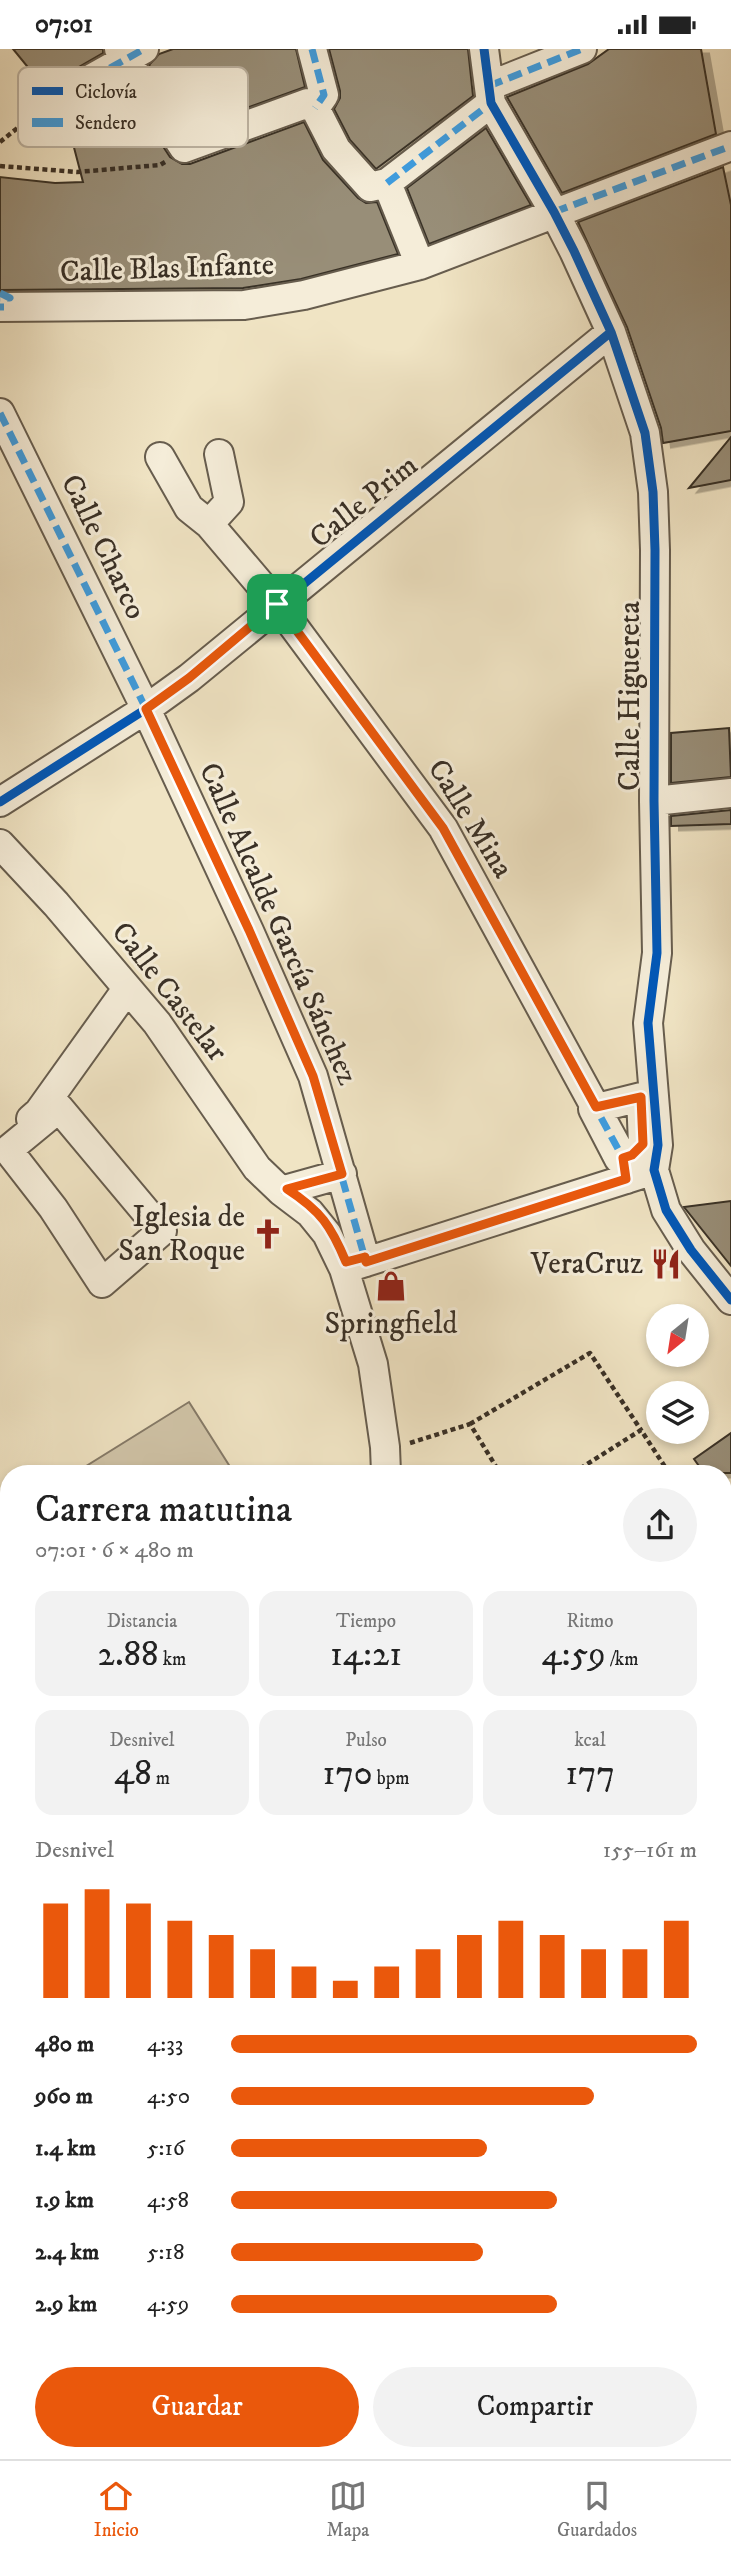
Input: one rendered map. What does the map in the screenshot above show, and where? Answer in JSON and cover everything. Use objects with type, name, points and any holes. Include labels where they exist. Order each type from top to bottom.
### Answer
[{"type":"street","points":[[248,127],[312,106],[324,95],[312,49]]},
{"type":"street","points":[[484,49],[490,95]]},
{"type":"street","points":[[312,106],[336,149],[370,187],[387,183],[490,95],[582,49]]},
{"type":"street","points":[[105,67],[129,52]]},
{"type":"street","name":"Calle Higuereta","points":[[490,95],[554,212],[611,332],[645,433],[653,492],[655,550],[654,801],[657,953],[648,1023],[658,1145],[654,1170],[666,1210],[691,1250],[731,1300]]},
{"type":"street","name":"Calle Blas Infante","points":[[0,307],[244,305],[304,295],[420,265],[731,146]]},
{"type":"street","points":[[387,183],[420,265]]},
{"type":"street","name":"Calle Prim","points":[[0,802],[146,709],[189,678],[611,332]]},
{"type":"street","name":"Calle Charco","points":[[0,413],[146,709]]},
{"type":"street","points":[[209,524],[229,502],[219,454]]},
{"type":"street","name":"Calle Mina","points":[[160,457],[189,507],[209,524],[277,604],[443,828],[596,1107],[625,1168]]},
{"type":"street","name":"Calle Alcalde García Sánchez","points":[[146,709],[249,930],[313,1076],[341,1171]]},
{"type":"street","points":[[654,801],[731,793]]},
{"type":"street","name":"Calle Castelar","points":[[0,844],[56,904],[171,1043],[257,1168],[282,1189],[302,1198],[333,1231],[346,1262],[358,1263]]},
{"type":"street","points":[[3,1141],[39,1112],[127,989]]},
{"type":"street","points":[[596,1107],[641,1097],[643,1144],[632,1155],[625,1168]]},
{"type":"street","points":[[59,1108],[162,1231],[102,1283],[53,1208],[3,1141],[59,1108]]},
{"type":"street","points":[[358,1263],[625,1168],[654,1170]]},
{"type":"street","points":[[282,1189],[282,1185],[341,1171],[356,1171],[373,1248],[371,1255],[358,1263]]},
{"type":"street","points":[[358,1263],[385,1460]]},
{"type":"path","points":[[0,142],[18,128]]},
{"type":"path","points":[[0,166],[78,172],[160,165],[184,148]]},
{"type":"path","points":[[385,1460],[402,1446],[470,1424],[590,1353],[663,1465]]},
{"type":"path","points":[[470,1424],[495,1465]]},
{"type":"path","points":[[586,1465],[641,1430]]},
{"type":"shaded area","points":[[189,1402],[229,1465],[88,1465]]},
{"type":"building","points":[[13,49],[103,49],[103,53],[79,67],[28,67]]},
{"type":"building","points":[[173,49],[296,49],[305,87],[248,108],[248,67],[150,67],[149,65],[159,54]]},
{"type":"building","points":[[329,49],[468,49],[473,96],[376,169],[350,140],[334,109],[340,98],[340,91]]},
{"type":"building","points":[[609,49],[701,49],[716,134],[562,193],[507,97],[588,64]]},
{"type":"building","points":[[304,122],[323,160],[358,198],[366,203],[377,202],[398,254],[301,279],[243,288],[0,290],[0,177],[55,183],[83,182],[74,147],[163,147],[170,157],[182,164],[190,164],[236,147],[248,147],[248,143]]},
{"type":"building","points":[[486,128],[531,205],[429,244],[407,188]]},
{"type":"building","points":[[723,167],[731,205],[731,431],[663,443],[661,428],[627,327],[578,222]]},
{"type":"building","points":[[731,437],[731,480],[689,488]]},
{"type":"building","points":[[729,728],[731,777],[671,783],[671,733]]},
{"type":"building","points":[[731,810],[731,824],[671,826],[671,816]]},
{"type":"building","points":[[731,1201],[731,1266],[684,1207]]},
{"type":"building","points":[[731,1433],[731,1465],[698,1465],[694,1459]]},
{"type":"marked path","points":[[112,67],[144,49]]},
{"type":"marked path","points":[[312,49],[324,95],[315,108]]},
{"type":"marked path","points":[[489,86],[582,49]]},
{"type":"marked path","points":[[387,183],[491,103]]},
{"type":"marked path","points":[[554,212],[731,146]]},
{"type":"marked path","points":[[0,293],[10,298],[0,298]]},
{"type":"marked path","points":[[0,413],[146,709],[313,1076],[366,1262]]},
{"type":"marked path","points":[[277,604],[443,828],[623,1158],[627,1179]]},
{"type":"marked path","points":[[281,1191],[342,1174]]},
{"type":"cycle path","points":[[484,49],[491,103],[574,251],[611,332],[645,433],[653,492],[655,550],[654,801],[657,953],[648,1023],[658,1145],[654,1170],[666,1210],[691,1250],[731,1300]]},
{"type":"cycle path","points":[[0,802],[146,709],[189,678],[611,332]]},
{"type":"place","name":"Iglesia de San Roque","points":[[268,1234]]},
{"type":"place","name":"VeraCruz","points":[[666,1264]]},
{"type":"place","name":"Springfield","points":[[391,1286]]},
{"type":"route","points":[[277,604],[443,828],[596,1107],[641,1097],[643,1144],[632,1155],[623,1158],[626,1179],[366,1262],[365,1257],[346,1262],[333,1231],[302,1198],[287,1189],[342,1174],[313,1076],[249,930],[146,709],[189,678],[277,604]]}]
